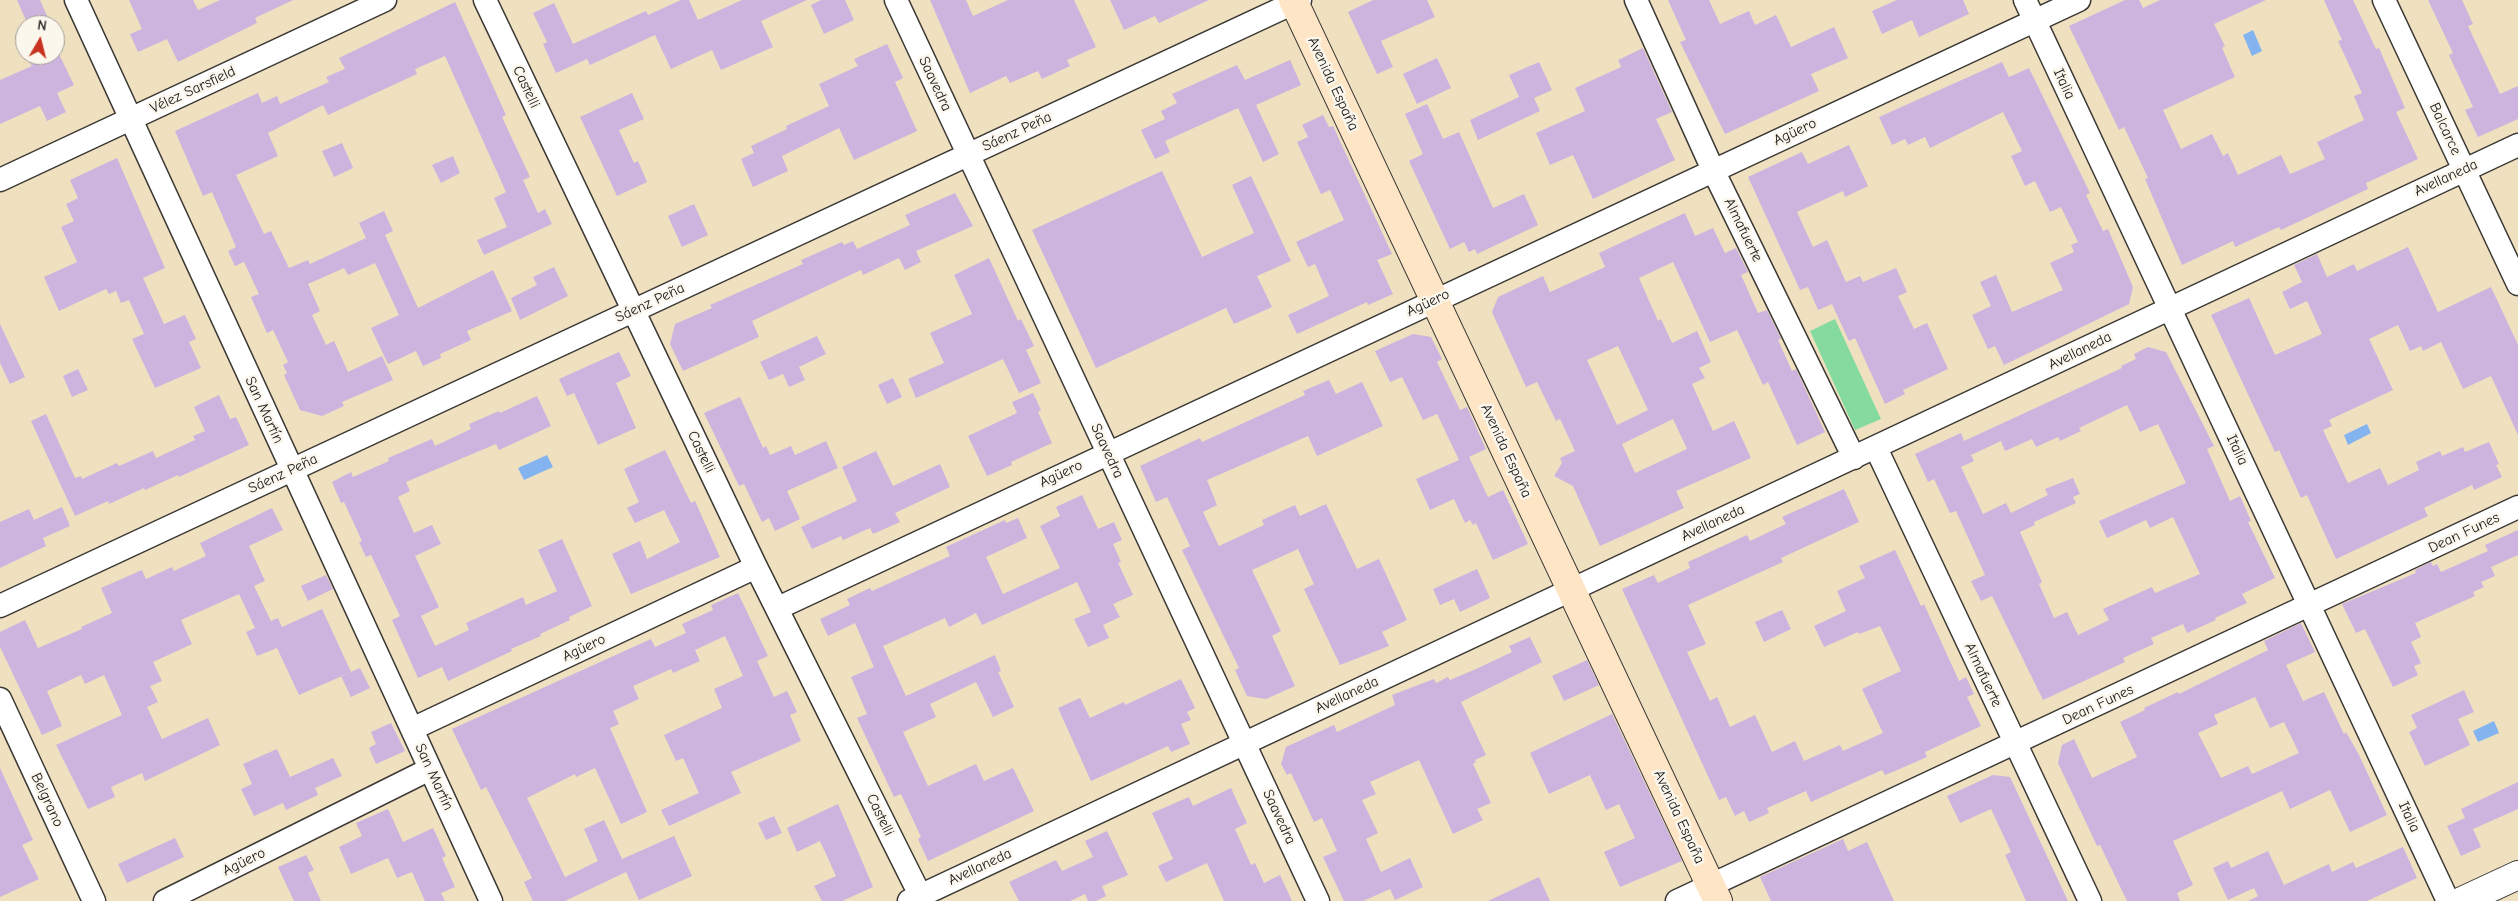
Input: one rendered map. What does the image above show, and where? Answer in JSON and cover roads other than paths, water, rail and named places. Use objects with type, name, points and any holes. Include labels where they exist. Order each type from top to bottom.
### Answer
[{"type":"main road","name":"Avenida España","points":[[1296,1],[1434,300],[1715,893]]},
{"type":"street","name":"San Martín","points":[[76,0],[491,901]]},
{"type":"street","name":"Vélez Sarsfield","points":[[0,180],[385,0]]},
{"type":"street","name":"Castelli","points":[[485,0],[632,311],[756,567],[778,608],[917,899]]},
{"type":"street","name":"Saavedra","points":[[896,0],[1318,901]]},
{"type":"street","name":"Almafuerte","points":[[1636,0],[1714,170],[1854,458]]},
{"type":"street","name":"Italia","points":[[2025,0],[2448,901]]},
{"type":"street","name":"Agüero","points":[[778,608],[1108,452],[2079,0]]},
{"type":"street","name":"Balcarce","points":[[2384,0],[2518,284]]},
{"type":"street","name":"Sáenz Peña","points":[[0,606],[1296,1]]},
{"type":"street","name":"Avellaneda","points":[[917,899],[1244,743],[2518,145]]},
{"type":"street","name":"Almafuerte","points":[[1876,448],[2090,901]]},
{"type":"street","name":"Dean Funes","points":[[1677,901],[1715,893],[2016,743],[2518,508]]},
{"type":"street","name":"Agüero","points":[[412,730],[756,567]]},
{"type":"street","name":"Belgrano","points":[[0,699],[94,901]]},
{"type":"street","name":"Agüero","points":[[165,901],[430,769]]},
{"type":"street","points":[[2462,901],[2518,875]]},
{"type":"water","points":[[2253,30],[2262,51],[2252,56],[2243,35]]},
{"type":"water","points":[[2367,424],[2371,433],[2348,445],[2344,435]]},
{"type":"water","points":[[547,455],[553,467],[524,480],[518,468]]},
{"type":"water","points":[[2494,721],[2499,733],[2478,742],[2473,731]]}]
